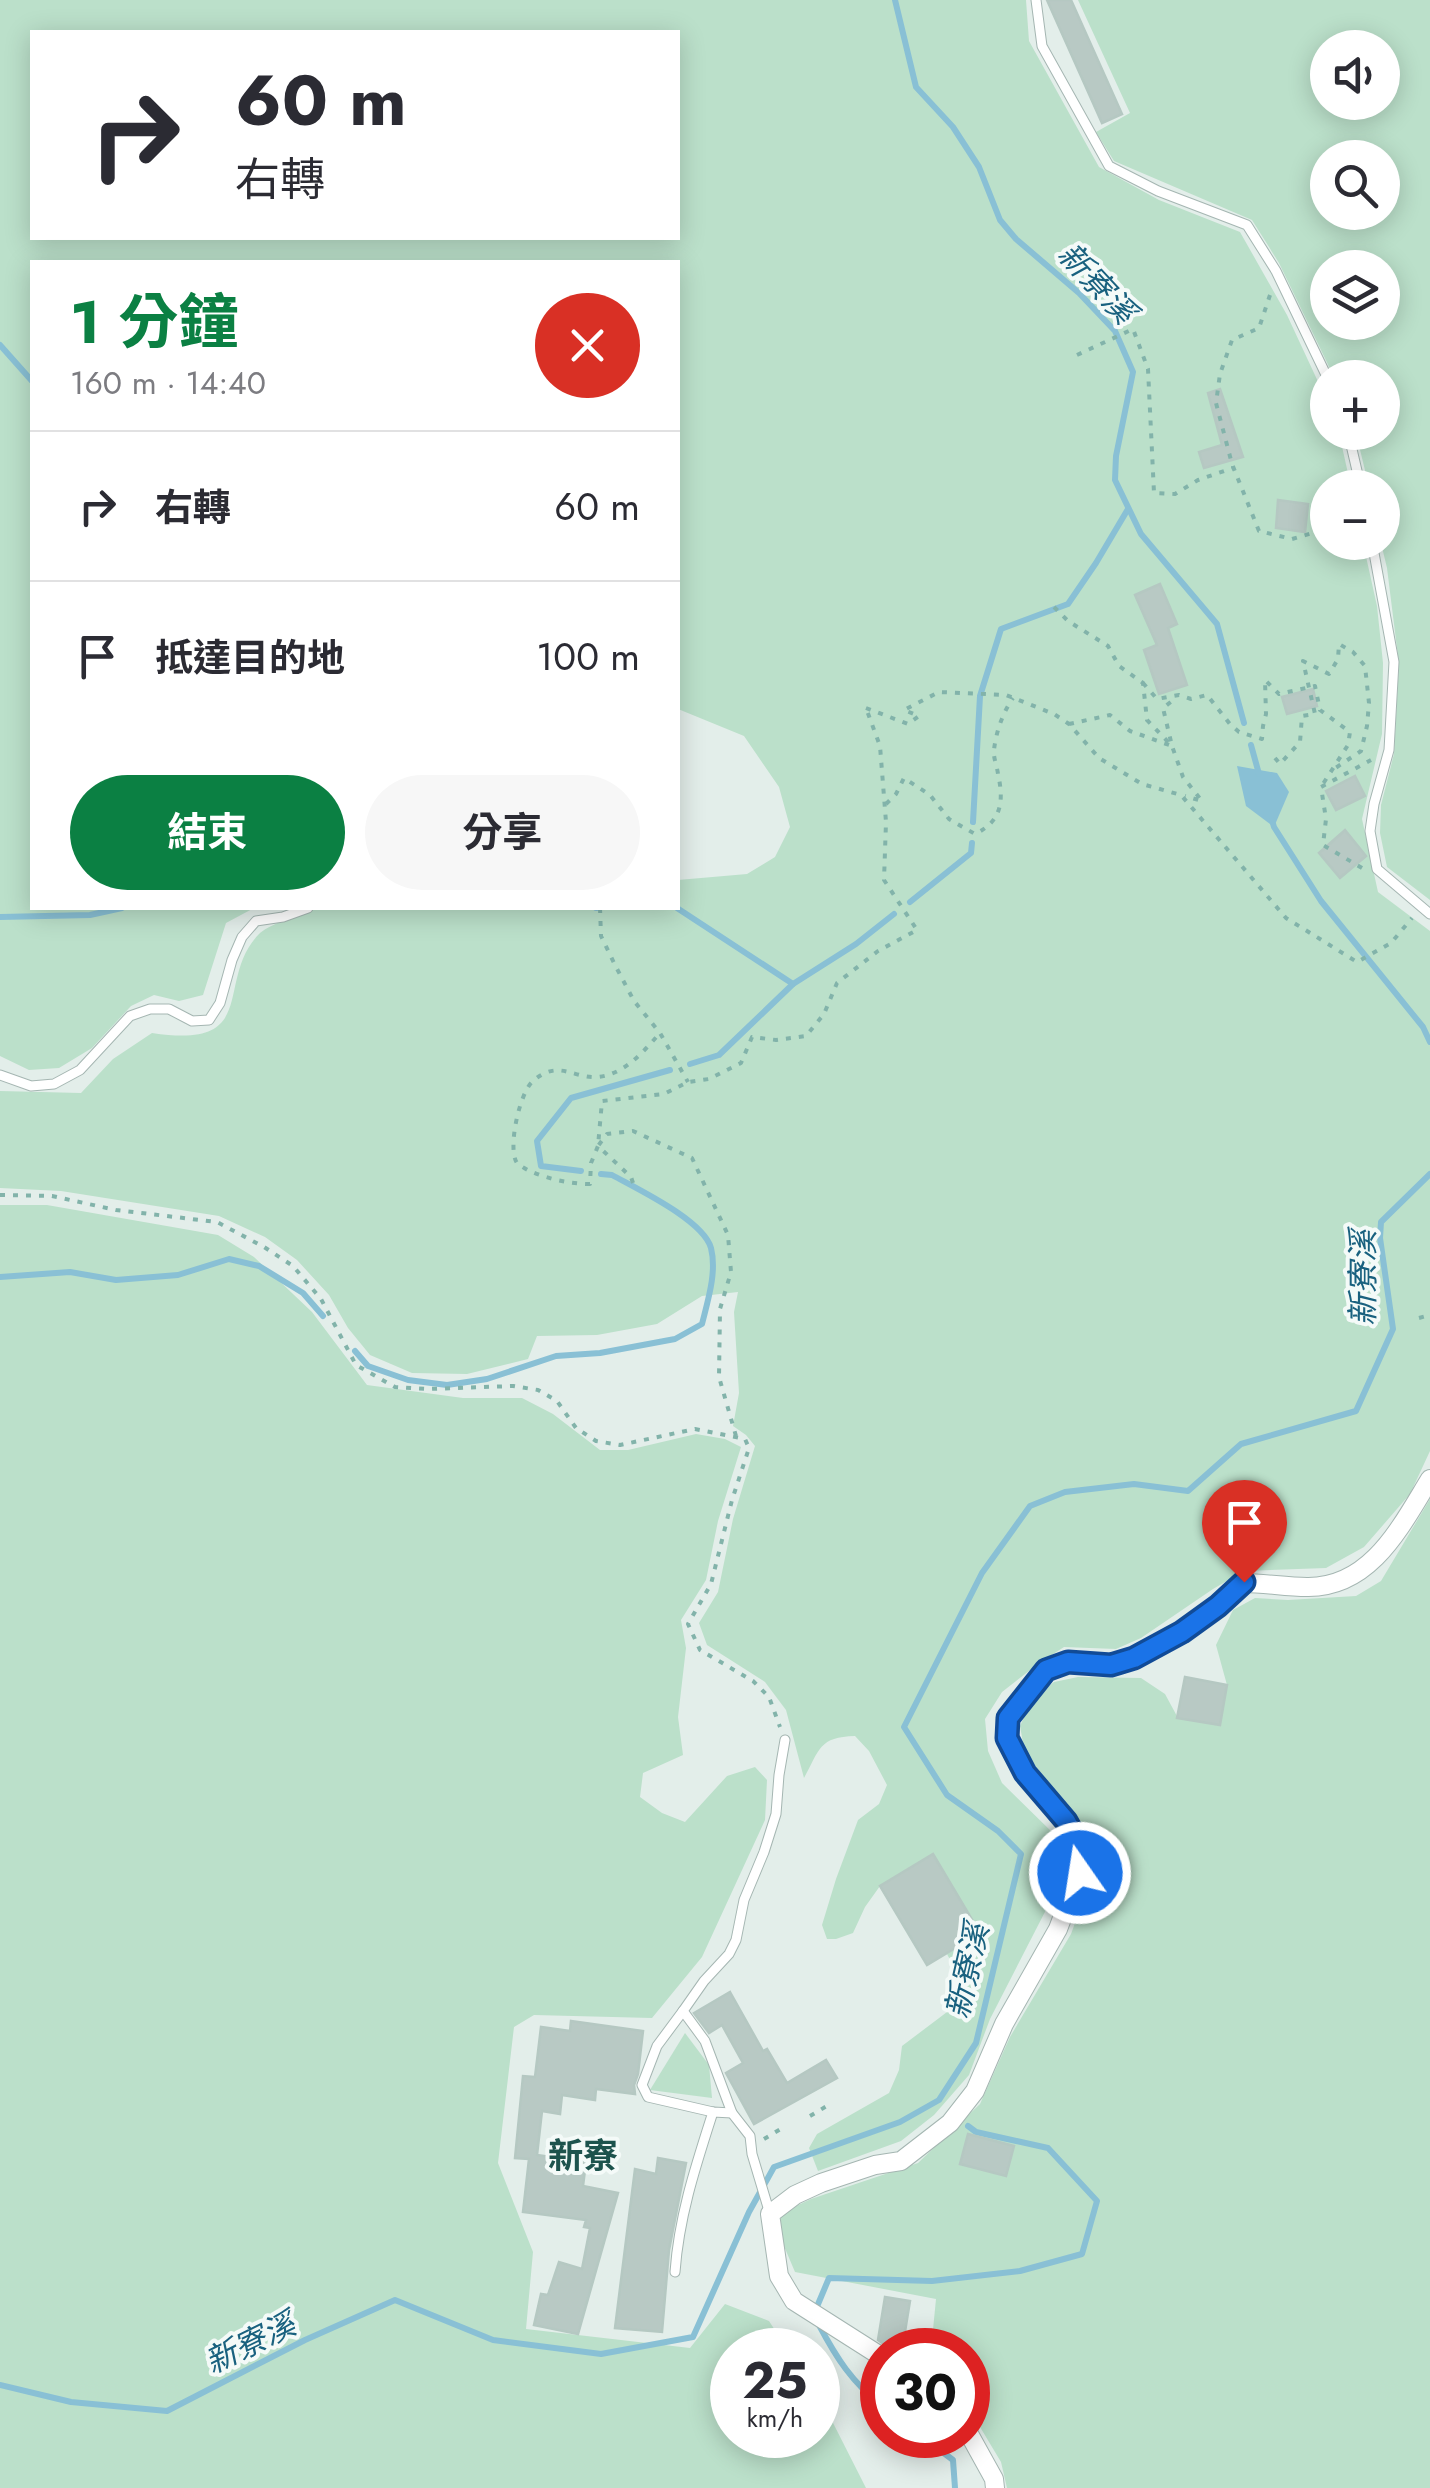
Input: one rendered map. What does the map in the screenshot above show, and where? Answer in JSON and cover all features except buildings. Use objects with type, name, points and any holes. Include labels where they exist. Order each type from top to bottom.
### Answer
[{"type":"street","points":[[860,2343],[794,2301],[779,2276],[768,2205],[822,2182],[901,2160],[950,2123],[976,2092],[1004,2024],[1058,1928],[1080,1873],[1082,1850],[1066,1821],[1025,1773],[1007,1738],[1008,1718],[1046,1670],[1068,1662],[1111,1665],[1134,1658],[1182,1632],[1244,1582],[1308,1588],[1338,1584],[1358,1573],[1398,1531],[1430,1479]]},
{"type":"street","points":[[980,2458],[993,2485]]},
{"type":"lane","points":[[1036,0],[1042,46],[1109,166],[1158,191],[1247,225],[1276,271],[1319,360]]},
{"type":"lane","points":[[1375,560],[1394,662],[1389,750],[1370,831],[1377,869],[1426,910]]},
{"type":"lane","points":[[0,1075],[31,1086],[54,1084],[80,1070],[130,1016],[150,1009],[169,1009],[192,1021],[209,1020],[220,1003],[242,936],[256,921],[302,910]]},
{"type":"lane","points":[[732,2112],[713,2112],[648,2097],[642,2085],[657,2046],[704,1981],[730,1954],[736,1940],[744,1900],[776,1814],[785,1740]]},
{"type":"lane","points":[[683,2011],[705,2041],[732,2112],[750,2136],[768,2205]]},
{"type":"lane","points":[[676,2272],[678,2236],[713,2112]]},
{"type":"path","points":[[1276,271],[1259,328],[1232,340],[1220,374],[1216,403],[1233,466],[1259,531],[1292,540],[1310,534]]},
{"type":"path","points":[[1077,354],[1133,329],[1148,368],[1154,493],[1175,494],[1233,466]]},
{"type":"path","points":[[1055,609],[1108,646],[1119,666],[1157,699],[1208,695],[1239,732],[1262,739],[1266,680],[1279,694],[1315,686],[1320,710],[1350,732],[1348,746],[1321,786],[1326,820],[1323,844],[1362,868]]},
{"type":"path","points":[[1275,758],[1280,764],[1300,742],[1302,716],[1315,714],[1303,662],[1328,674],[1338,659],[1339,644],[1365,666],[1370,703],[1361,751],[1330,772]]},
{"type":"path","points":[[1143,683],[1147,720],[1172,746]]},
{"type":"path","points":[[660,1034],[631,1064],[618,1070],[596,1077],[552,1070],[530,1083],[516,1126],[513,1152],[517,1163],[566,1182],[590,1184],[602,1101],[664,1094],[688,1082],[709,1079],[741,1063],[752,1037],[776,1040],[806,1036],[824,1014],[837,983],[878,951],[917,930],[884,880],[887,848],[880,746],[866,708],[908,724],[920,716],[904,710],[939,692],[1006,695],[1054,714],[1069,724],[1099,758],[1142,784],[1202,802],[1184,777],[1163,708],[1180,695]]},
{"type":"path","points":[[885,804],[904,778],[930,795],[950,819],[975,834],[988,827],[998,815],[1002,789],[994,752],[1003,712],[1013,698]]},
{"type":"path","points":[[1069,724],[1110,715],[1130,731],[1172,746]]},
{"type":"path","points":[[1321,786],[1389,750]]},
{"type":"path","points":[[1181,795],[1286,918],[1356,962],[1390,943],[1426,910]]},
{"type":"path","points":[[600,910],[601,936],[615,966],[688,1082]]},
{"type":"path","points":[[598,1146],[608,1134],[633,1131],[692,1158],[728,1235],[731,1272],[720,1309],[719,1377],[736,1436]]},
{"type":"path","points":[[598,1146],[633,1183]]},
{"type":"path","points":[[0,1195],[52,1196],[116,1210],[217,1222],[293,1266],[321,1299],[356,1365],[395,1387],[513,1386],[538,1390],[557,1401],[576,1428],[596,1441],[620,1446],[695,1429],[744,1439],[749,1448],[710,1584],[688,1624],[700,1650],[753,1680],[770,1697],[785,1740]]},
{"type":"path","points":[[1419,1318],[1430,1315]]},
{"type":"path","points":[[810,2116],[832,2103]]},
{"type":"green space","points":[[0,0],[1026,0],[1029,41],[1099,167],[1159,200],[1240,232],[1310,364],[1310,450],[1343,450],[1347,470],[1310,470],[1310,560],[1367,560],[1383,663],[1382,734],[1362,819],[1378,892],[1430,931],[1430,1451],[1410,1494],[1364,1547],[1326,1568],[1244,1571],[1141,1638],[1116,1649],[1064,1647],[1002,1692],[985,1719],[988,1751],[1002,1783],[1055,1835],[1064,1864],[1048,1906],[990,2019],[969,2075],[934,2115],[901,2141],[818,2171],[809,2148],[817,2134],[889,2093],[899,2070],[902,2046],[951,2009],[957,1973],[947,1954],[980,1933],[932,1855],[880,1886],[853,1933],[827,1939],[822,1925],[858,1820],[879,1804],[887,1785],[869,1751],[855,1736],[834,1739],[822,1746],[804,1778],[786,1710],[765,1682],[707,1645],[699,1623],[718,1592],[733,1519],[755,1446],[733,1426],[739,1393],[734,1312],[738,1292],[702,1296],[657,1324],[597,1335],[537,1336],[528,1359],[467,1374],[412,1373],[370,1355],[329,1295],[297,1260],[265,1237],[219,1216],[61,1191],[0,1188],[0,1091],[81,1093],[113,1059],[152,1033],[187,1036],[209,1031],[223,1021],[230,1007],[246,951],[260,933],[279,922],[312,910],[680,910],[680,880],[747,874],[775,857],[790,827],[779,787],[744,736],[680,710],[680,260],[30,260],[30,910],[250,910],[226,923],[203,995],[179,1001],[154,995],[131,1006],[92,1048],[59,1068],[29,1070],[0,1056]]},
{"type":"green space","points":[[1078,0],[1430,0],[1430,900],[1387,867],[1380,833],[1381,805],[1394,754],[1399,664],[1385,560],[1400,560],[1400,470],[1365,470],[1360,450],[1400,450],[1400,360],[1326,360],[1316,340],[1400,340],[1400,250],[1310,250],[1310,327],[1279,263],[1252,220],[1114,161],[1096,132],[1130,113]]},
{"type":"green space","points":[[0,1205],[47,1205],[218,1235],[254,1257],[312,1312],[367,1385],[463,1398],[522,1398],[553,1414],[600,1450],[628,1450],[696,1434],[725,1439],[741,1447],[718,1521],[706,1580],[681,1620],[686,1648],[678,1717],[683,1755],[643,1773],[640,1797],[662,1813],[685,1822],[727,1776],[755,1767],[767,1780],[765,1820],[702,1957],[652,2018],[534,2015],[514,2027],[498,2163],[533,2252],[526,2329],[690,2348],[725,2304],[769,2321],[774,2328],[710,2328],[710,2458],[840,2458],[840,2437],[866,2488],[0,2488]]},
{"type":"green space","points":[[1430,1499],[1430,2488],[1007,2488],[1001,2462],[990,2444],[990,2328],[933,2328],[936,2299],[795,2272],[781,2239],[781,2213],[918,2163],[980,2104],[1010,2037],[1071,1934],[1099,1857],[1090,1836],[1033,1763],[1023,1743],[1020,1726],[1032,1700],[1054,1682],[1078,1677],[1141,1678],[1165,1694],[1178,1718],[1219,1725],[1227,1685],[1216,1645],[1233,1610],[1255,1598],[1356,1596],[1381,1581]]},
{"type":"green space","points":[[685,2033],[709,2065],[712,2098],[650,2090]]},
{"type":"water","points":[[1237,766],[1277,773],[1289,792],[1274,827],[1246,806]]},
{"type":"waterway","name":"新寮溪","points":[[895,0],[916,87],[953,127],[979,167],[1000,220],[1115,331],[1133,372],[1115,480],[1141,534],[1217,624],[1244,723]]},
{"type":"waterway","points":[[0,345],[30,379]]},
{"type":"waterway","points":[[973,822],[980,696],[1001,629],[1068,604],[1128,509]]},
{"type":"waterway","name":"新寮溪","points":[[1251,745],[1259,774]]},
{"type":"waterway","name":"新寮溪","points":[[1272,820],[1321,901],[1423,1027],[1430,1042]]},
{"type":"waterway","points":[[910,902],[971,853],[972,843]]},
{"type":"waterway","points":[[0,917],[90,915],[113,910]]},
{"type":"waterway","points":[[680,910],[793,984],[856,944],[894,914]]},
{"type":"waterway","points":[[690,1064],[719,1055],[793,984]]},
{"type":"waterway","points":[[581,1171],[541,1166],[537,1141],[571,1098],[670,1070]]},
{"type":"waterway","points":[[355,1351],[368,1366],[408,1380],[447,1385],[487,1379],[556,1356],[600,1353],[675,1339],[702,1324],[713,1267],[705,1237],[668,1206],[612,1175],[601,1174]]},
{"type":"waterway","name":"新寮溪","points":[[0,2385],[71,2402],[167,2411],[305,2340],[395,2300],[493,2340],[601,2354],[693,2337],[749,2212],[774,2167],[900,2122],[939,2100],[976,2043],[1021,1854],[998,1831],[947,1795],[904,1727],[982,1573],[1030,1506],[1065,1492],[1134,1484],[1188,1491],[1241,1444],[1356,1411],[1393,1329],[1381,1222],[1430,1174]]},
{"type":"waterway","points":[[0,1277],[70,1272],[116,1280],[178,1275],[229,1259],[259,1266],[303,1293],[323,1316]]},
{"type":"waterway","points":[[816,2309],[829,2278],[932,2281],[1020,2271],[1082,2254],[1097,2201],[1048,2148],[976,2132],[968,2126]]},
{"type":"waterway","points":[[819,2325],[860,2386]]},
{"type":"waterway","points":[[950,2458],[955,2488]]},
{"type":"district","name":"新寮","points":[[583,2156]]},
{"type":"route","points":[[1080,1873],[1082,1850],[1066,1821],[1025,1773],[1007,1738],[1008,1718],[1046,1670],[1068,1662],[1111,1665],[1134,1658],[1182,1632],[1244,1582]]}]
